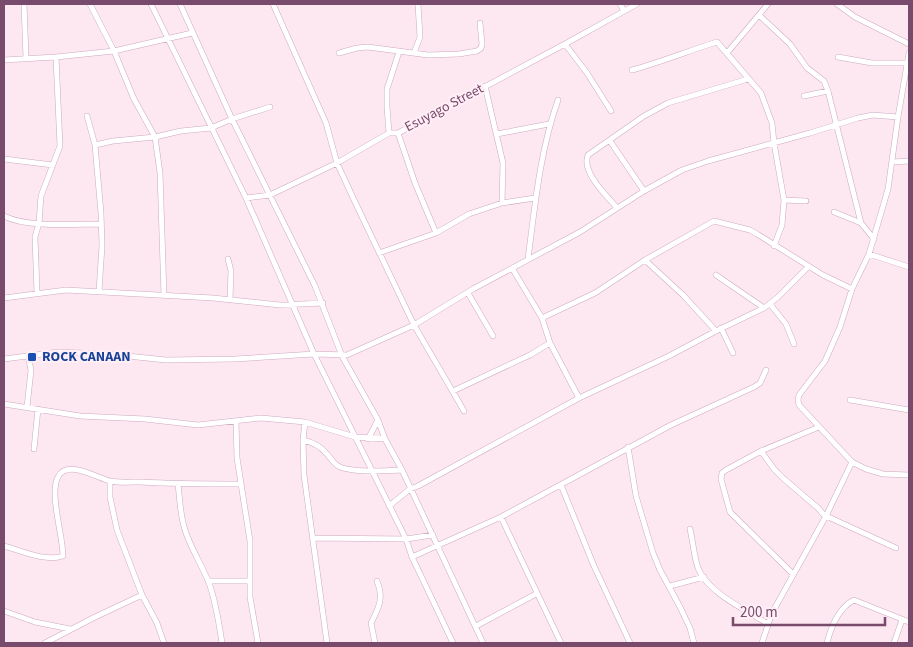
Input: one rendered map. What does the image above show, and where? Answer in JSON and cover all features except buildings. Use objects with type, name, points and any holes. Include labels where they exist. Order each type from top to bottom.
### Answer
[{"type":"street","points":[[24,4],[26,58]]},
{"type":"street","points":[[90,4],[114,51],[134,99],[155,137],[160,174],[164,295]]},
{"type":"street","points":[[150,4],[246,198],[314,354],[406,539],[412,557],[453,643]]},
{"type":"street","points":[[180,4],[232,119],[323,303],[342,356],[378,420],[385,439],[402,470],[483,643]]},
{"type":"street","points":[[273,4],[326,123],[337,163],[379,253],[414,325],[464,411]]},
{"type":"street","points":[[414,53],[420,37],[418,4]]},
{"type":"street","points":[[620,4],[624,11]]},
{"type":"street","name":"Esuyago Street","points":[[246,198],[270,195],[337,163],[389,133],[398,133],[638,4]]},
{"type":"street","points":[[726,53],[768,4]]},
{"type":"street","points":[[837,4],[854,17],[909,44]]},
{"type":"street","points":[[759,15],[790,44],[807,68],[824,81],[837,124],[852,192],[861,222],[874,239]]},
{"type":"street","points":[[339,53],[357,48],[428,56],[477,51],[481,48],[482,44],[480,23]]},
{"type":"street","points":[[4,60],[114,51],[192,33]]},
{"type":"street","points":[[632,70],[665,61],[683,52],[717,42],[760,93],[772,123],[784,200],[782,225],[774,246]]},
{"type":"street","points":[[566,44],[611,111]]},
{"type":"street","points":[[389,133],[387,89],[398,52]]},
{"type":"street","points":[[909,53],[888,189],[874,239],[852,289],[840,327],[825,361],[799,395],[798,400],[799,405],[852,462],[866,469],[878,472],[909,475]]},
{"type":"street","points":[[36,292],[35,238],[39,223],[41,196],[58,155],[60,137],[57,64],[53,57]]},
{"type":"street","points":[[838,57],[872,63],[907,63]]},
{"type":"street","points":[[617,208],[595,183],[586,160],[588,155],[644,116],[668,103],[748,79]]},
{"type":"street","points":[[484,86],[503,163],[502,203]]},
{"type":"street","points":[[804,96],[828,91]]},
{"type":"street","points":[[528,258],[535,198],[549,124],[558,100]]},
{"type":"street","points":[[95,146],[113,141],[155,137],[212,127],[270,107]]},
{"type":"street","points":[[87,116],[95,146],[101,224],[102,246],[99,291]]},
{"type":"street","points":[[4,359],[58,352],[108,354],[166,360],[235,359],[314,354],[342,356],[386,339],[414,325],[528,258],[580,232],[644,191],[682,170],[858,118],[873,116],[898,117]]},
{"type":"street","points":[[497,134],[549,124]]},
{"type":"street","points":[[398,133],[415,183],[436,233]]},
{"type":"street","points":[[610,141],[644,191]]},
{"type":"street","points":[[4,159],[53,165]]},
{"type":"street","points":[[893,162],[909,161]]},
{"type":"street","points":[[379,253],[436,233],[468,214],[502,203],[535,198]]},
{"type":"street","points":[[784,200],[806,201]]},
{"type":"street","points":[[834,212],[861,222]]},
{"type":"street","points":[[4,216],[13,220],[39,223],[101,224]]},
{"type":"street","points":[[542,318],[595,293],[645,260],[714,221],[750,230],[808,267],[852,289]]},
{"type":"street","points":[[869,254],[909,267]]},
{"type":"street","points":[[228,259],[231,270],[230,300]]},
{"type":"street","points":[[645,260],[683,295],[716,330]]},
{"type":"street","points":[[389,506],[410,488],[418,486],[579,398],[764,308],[808,267]]},
{"type":"street","points":[[512,268],[542,318],[550,343],[579,398]]},
{"type":"street","points":[[716,275],[764,308]]},
{"type":"street","points":[[4,298],[58,290],[164,295],[292,305],[323,303]]},
{"type":"street","points":[[468,293],[493,336]]},
{"type":"street","points":[[770,304],[786,324],[794,344]]},
{"type":"street","points":[[722,328],[733,353]]},
{"type":"street","points":[[453,391],[550,343]]},
{"type":"street","points":[[27,407],[31,370],[28,356]]},
{"type":"street","points":[[412,557],[501,517],[628,447],[754,387],[760,383],[766,370]]},
{"type":"street","points":[[850,400],[909,410]]},
{"type":"street","points":[[4,404],[80,416],[145,419],[198,425],[261,418],[305,422],[355,437],[385,439]]},
{"type":"street","points":[[34,449],[38,409]]},
{"type":"street","points":[[368,439],[378,420]]},
{"type":"street","points":[[236,421],[237,458],[250,541],[250,597],[258,643]]},
{"type":"street","points":[[305,422],[303,440],[304,475],[327,643]]},
{"type":"street","points":[[793,574],[728,510],[721,479],[722,473],[761,451],[819,427]]},
{"type":"street","points":[[303,440],[312,442],[319,447],[332,462],[340,467],[371,471],[402,470]]},
{"type":"street","points":[[628,447],[636,496],[653,553],[690,628],[694,643]]},
{"type":"street","points":[[761,451],[774,469],[826,516],[896,548]]},
{"type":"street","points":[[762,643],[768,624],[793,574],[826,516],[852,462]]},
{"type":"street","points":[[4,546],[40,557],[57,558],[63,556],[56,508],[56,479],[62,471],[70,469],[93,473],[110,481],[241,484]]},
{"type":"street","points":[[110,481],[110,498],[117,530],[142,595],[157,623],[164,643]]},
{"type":"street","points":[[178,484],[180,511],[185,531],[213,596],[222,643]]},
{"type":"street","points":[[561,485],[594,566],[630,643]]},
{"type":"street","points":[[501,517],[536,594],[561,643]]},
{"type":"street","points":[[690,529],[698,568],[704,577],[723,597],[768,624]]},
{"type":"street","points":[[314,538],[406,539],[433,535]]},
{"type":"street","points":[[670,586],[704,577]]},
{"type":"street","points":[[208,581],[249,581]]},
{"type":"street","points":[[375,643],[371,623],[378,612],[380,601],[377,581]]},
{"type":"street","points":[[476,626],[536,594]]},
{"type":"street","points":[[45,643],[142,595]]},
{"type":"street","points":[[827,643],[836,619],[846,605],[854,600],[909,622]]},
{"type":"street","points":[[4,611],[35,622],[71,629]]},
{"type":"street","points":[[894,643],[902,620]]},
{"type":"place","name":"ROCK CANAAN","points":[[32,357]]}]
